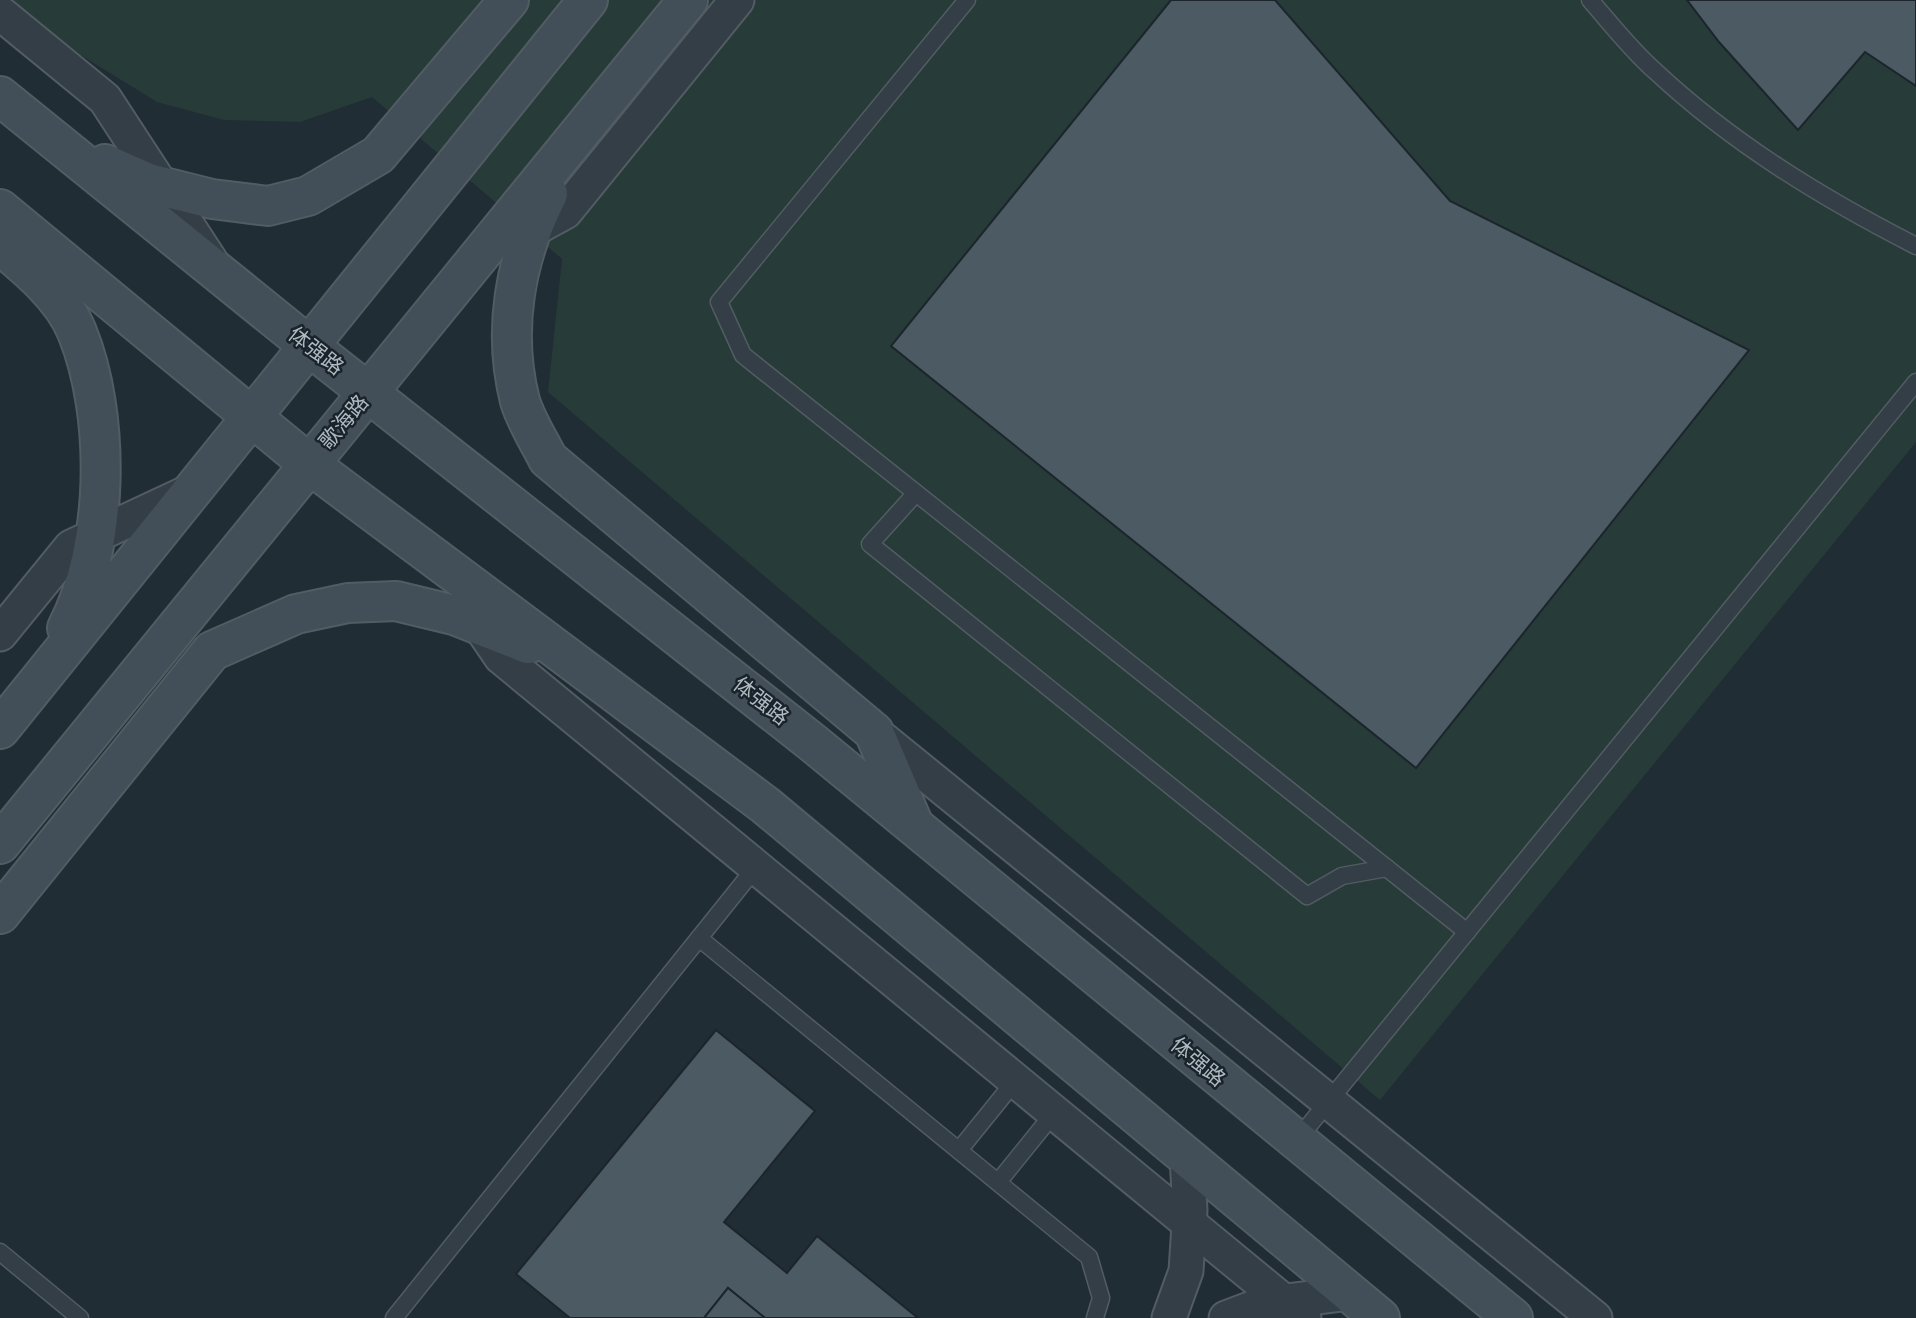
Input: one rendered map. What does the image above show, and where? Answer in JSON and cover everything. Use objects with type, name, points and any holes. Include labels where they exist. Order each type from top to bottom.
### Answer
[{"type":"main road","points":[[61,145],[163,187],[212,199],[268,206],[308,197],[378,155],[509,0]]},
{"type":"main road","points":[[0,729],[588,0]]},
{"type":"main road","name":"歌海路","points":[[0,844],[688,0]]},
{"type":"main road","name":"体强路","points":[[0,96],[309,346],[813,743],[1295,1142],[1513,1318]]},
{"type":"main road","points":[[579,134],[529,232],[517,280],[510,337],[521,403],[548,459],[874,732],[914,826]]},
{"type":"main road","points":[[0,209],[309,464],[765,805],[1380,1318]]},
{"type":"main road","points":[[0,245],[37,274],[76,330],[91,380],[98,431],[100,490],[95,536],[82,599],[37,684]]},
{"type":"main road","points":[[0,914],[212,651],[296,614],[348,603],[396,601],[454,615],[575,663]]},
{"type":"street","points":[[474,262],[565,212],[737,0]]},
{"type":"street","points":[[0,13],[105,99],[219,274]]},
{"type":"street","points":[[0,634],[71,547],[192,490]]},
{"type":"street","points":[[432,556],[501,657],[1294,1309]]},
{"type":"street","points":[[874,732],[1595,1318]]},
{"type":"street","points":[[1169,1318],[1186,1271],[1190,1224],[1187,1157]]},
{"type":"street","points":[[1226,1318],[1263,1304],[1294,1309],[1350,1293]]},
{"type":"lane","points":[[967,0],[719,302],[743,355],[1467,932]]},
{"type":"lane","points":[[1590,0],[1653,70],[1735,139],[1793,178],[1916,246]]},
{"type":"lane","points":[[1295,1142],[1916,383]]},
{"type":"lane","points":[[916,493],[870,544],[1307,896],[1342,876],[1387,868]]},
{"type":"lane","points":[[394,1318],[756,867]]},
{"type":"lane","points":[[699,938],[1089,1257],[1101,1298],[1095,1318]]},
{"type":"lane","points":[[960,1149],[1015,1081]]},
{"type":"lane","points":[[999,1181],[1054,1113]]},
{"type":"lane","points":[[0,1252],[80,1318]]},
{"type":"green space","points":[[7,0],[1916,0],[1916,442],[1380,1100],[548,392],[562,259],[372,97],[300,122],[224,120],[157,102],[79,54]]},
{"type":"building","points":[[1171,0],[1275,0],[1450,201],[1749,350],[1416,768],[891,346]]},
{"type":"building","points":[[1687,0],[1916,0],[1916,86],[1865,52],[1798,130],[1719,42]]},
{"type":"building","points":[[716,1030],[815,1111],[724,1222],[787,1273],[817,1236],[918,1318],[765,1318],[728,1288],[704,1318],[570,1318],[516,1274]]},
{"type":"building","points":[[728,1288],[765,1318],[704,1318]]}]
